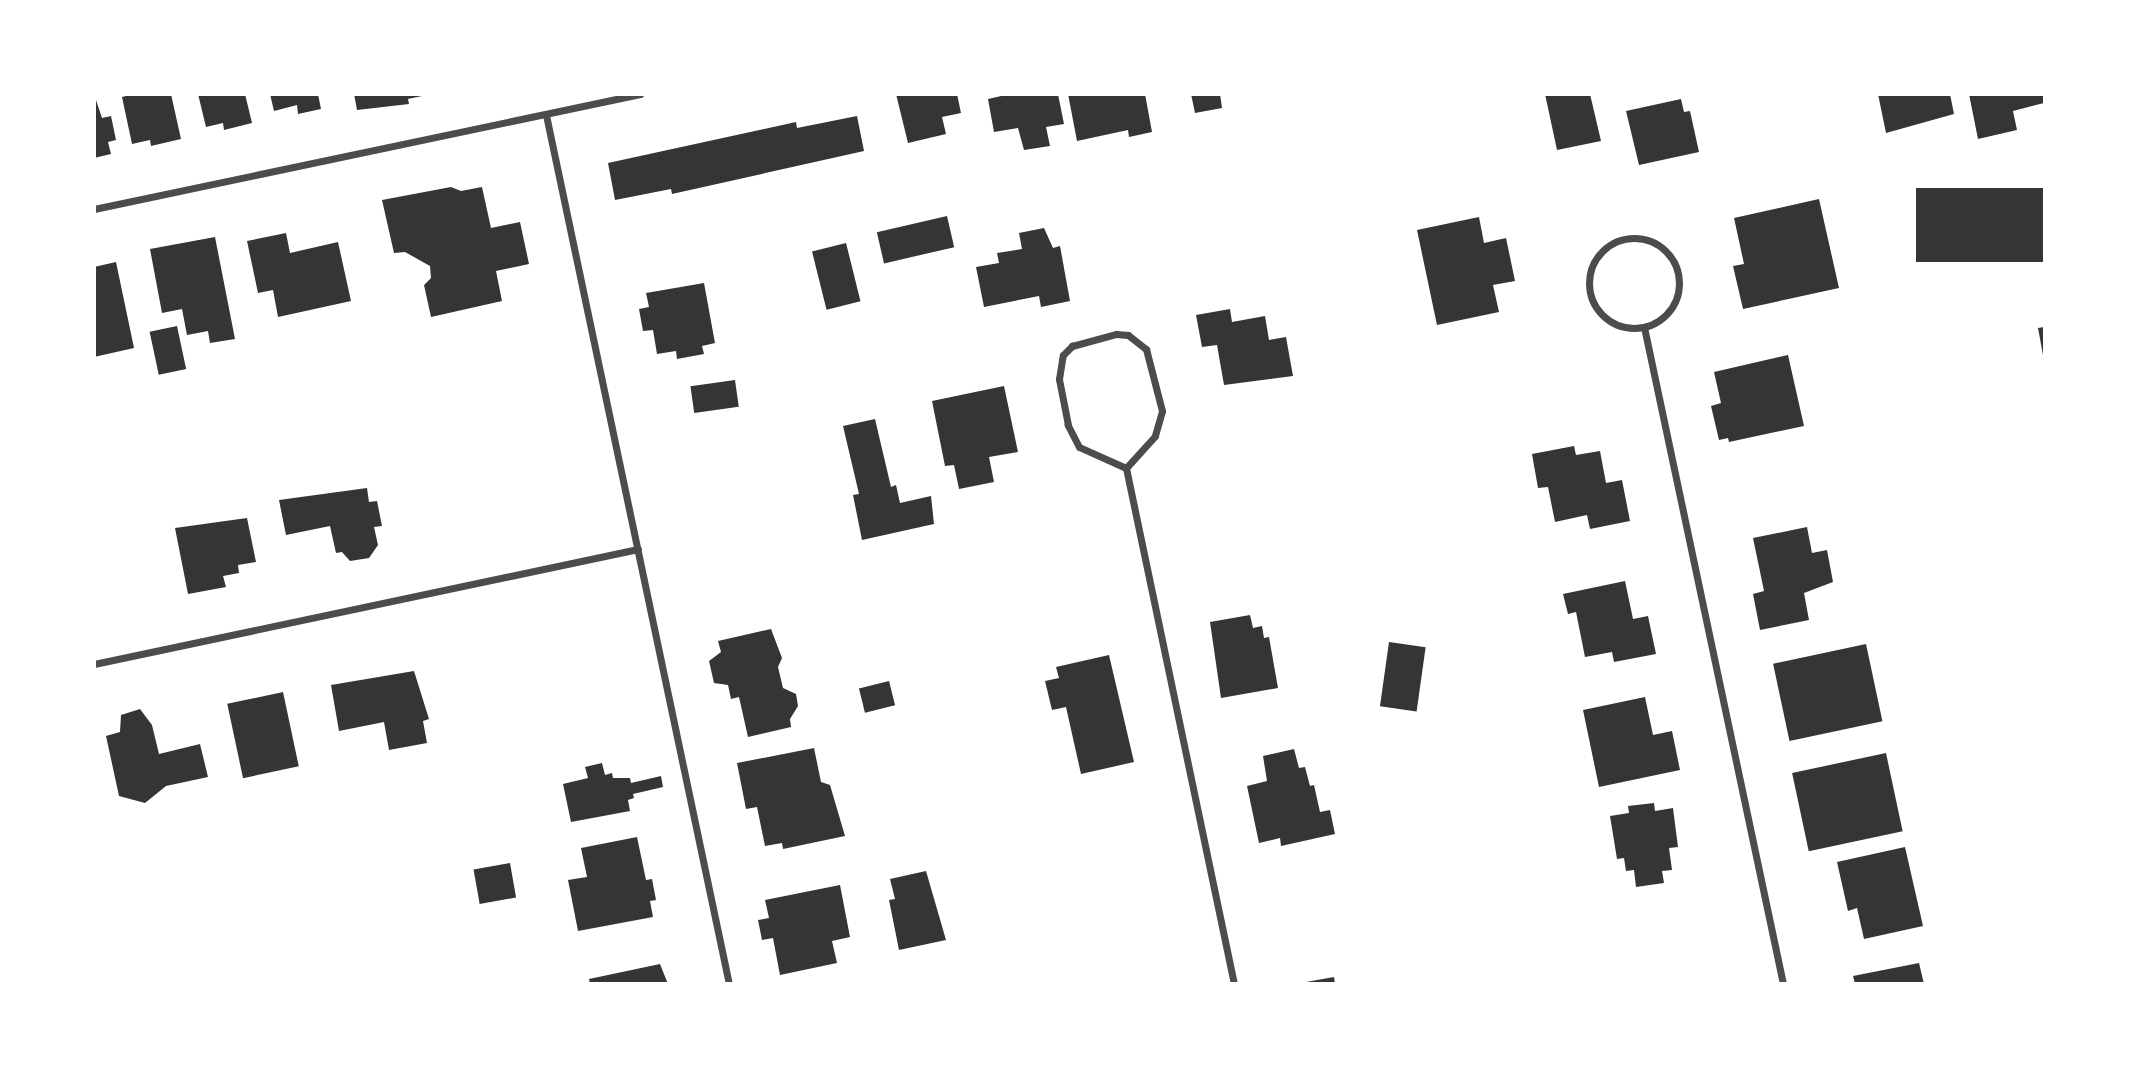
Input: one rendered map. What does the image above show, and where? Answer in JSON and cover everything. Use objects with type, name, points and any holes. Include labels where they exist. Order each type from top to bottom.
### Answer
[{"type":"street","points":[[94,209],[640,94]]},
{"type":"street","points":[[547,115],[729,984]]},
{"type":"street","points":[[1623,239],[1653,242],[1675,262],[1680,282],[1676,302],[1663,318],[1644,327],[1625,328],[1606,319],[1593,303],[1589,284],[1593,264],[1605,248],[1623,239]]},
{"type":"street","points":[[1644,327],[1783,984]]},
{"type":"street","points":[[1128,335],[1139,341],[1152,360],[1161,424],[1126,468],[1079,447],[1068,425],[1059,368],[1063,355],[1085,340],[1128,335]]},
{"type":"street","points":[[1126,468],[1234,984]]},
{"type":"street","points":[[94,664],[638,549]]},
{"type":"building","points":[[94,94],[102,118],[111,116],[116,140],[108,142],[111,154],[94,158]]},
{"type":"building","points":[[134,94],[171,94],[181,139],[151,146],[150,140],[132,144],[122,97]]},
{"type":"building","points":[[198,94],[245,94],[252,123],[224,130],[223,123],[206,127]]},
{"type":"building","points":[[270,94],[318,94],[321,109],[298,114],[297,105],[274,111]]},
{"type":"building","points":[[354,94],[422,96],[408,99],[409,104],[357,110]]},
{"type":"building","points":[[896,94],[957,94],[961,113],[942,117],[946,134],[908,143]]},
{"type":"building","points":[[1010,94],[1058,94],[1064,124],[1046,127],[1050,146],[1024,150],[1018,128],[994,132],[988,99]]},
{"type":"building","points":[[1068,94],[1145,94],[1152,132],[1129,137],[1128,130],[1077,141]]},
{"type":"building","points":[[1191,94],[1220,94],[1222,108],[1195,113]]},
{"type":"building","points":[[1545,94],[1590,94],[1601,141],[1557,150]]},
{"type":"building","points":[[1878,94],[1950,94],[1954,114],[1886,133]]},
{"type":"building","points":[[1969,94],[2044,94],[2044,103],[2013,111],[2017,130],[1978,139]]},
{"type":"building","points":[[1681,99],[1684,112],[1690,111],[1699,152],[1639,165],[1626,111]]},
{"type":"building","points":[[857,116],[864,151],[672,194],[671,189],[615,200],[608,163],[796,122],[797,128]]},
{"type":"building","points":[[451,187],[461,191],[482,187],[491,228],[520,222],[529,264],[496,271],[502,301],[431,317],[424,285],[431,278],[430,266],[405,252],[394,253],[382,200]]},
{"type":"building","points":[[1916,188],[2044,188],[2044,262],[1916,262]]},
{"type":"building","points":[[1819,199],[1839,288],[1743,309],[1733,266],[1744,264],[1734,218]]},
{"type":"building","points":[[947,216],[954,247],[884,263],[877,232]]},
{"type":"building","points":[[1479,217],[1484,243],[1506,238],[1515,281],[1493,285],[1499,312],[1437,325],[1417,230]]},
{"type":"building","points":[[1044,228],[1053,248],[1060,246],[1070,301],[1041,307],[1039,296],[984,307],[976,267],[999,263],[997,253],[1022,249],[1019,233]]},
{"type":"building","points":[[286,233],[290,253],[338,242],[351,301],[278,317],[273,290],[258,293],[247,241]]},
{"type":"building","points":[[215,237],[235,339],[210,343],[208,331],[187,335],[182,309],[162,313],[150,249]]},
{"type":"building","points":[[846,243],[861,301],[827,310],[812,251]]},
{"type":"building","points":[[116,262],[134,348],[94,357],[94,267]]},
{"type":"building","points":[[704,283],[715,343],[702,346],[704,354],[677,359],[676,351],[657,354],[653,330],[643,331],[639,309],[649,307],[646,293]]},
{"type":"building","points":[[1230,309],[1232,322],[1265,316],[1269,340],[1286,337],[1293,376],[1224,385],[1217,345],[1202,347],[1196,315]]},
{"type":"building","points":[[177,326],[186,369],[159,375],[150,332]]},
{"type":"building","points":[[2044,327],[2044,355],[2043,355],[2038,328]]},
{"type":"building","points":[[1788,355],[1804,426],[1729,442],[1728,438],[1719,440],[1711,406],[1721,403],[1714,372]]},
{"type":"building","points":[[735,380],[739,407],[694,413],[690,386]]},
{"type":"building","points":[[1004,386],[1018,452],[989,457],[994,482],[959,489],[954,465],[945,466],[932,401]]},
{"type":"building","points":[[875,419],[891,487],[896,485],[900,503],[931,496],[934,524],[862,540],[853,495],[859,494],[843,426]]},
{"type":"building","points":[[1574,446],[1576,455],[1600,451],[1606,483],[1622,480],[1630,521],[1590,529],[1587,515],[1555,522],[1548,487],[1538,488],[1532,454]]},
{"type":"building","points":[[367,488],[369,502],[377,501],[382,526],[374,527],[378,545],[369,558],[350,561],[342,552],[336,553],[330,526],[286,535],[279,500]]},
{"type":"building","points":[[247,518],[256,562],[238,565],[239,573],[223,576],[226,587],[188,594],[175,528]]},
{"type":"building","points":[[1807,527],[1812,553],[1827,550],[1833,582],[1804,593],[1809,620],[1760,630],[1753,594],[1764,591],[1753,538]]},
{"type":"building","points":[[1625,581],[1633,619],[1648,616],[1656,654],[1614,662],[1612,652],[1585,657],[1576,612],[1568,614],[1563,594]]},
{"type":"building","points":[[1250,615],[1253,628],[1262,626],[1264,638],[1269,637],[1278,688],[1221,698],[1210,622]]},
{"type":"building","points":[[771,629],[782,658],[778,667],[783,688],[796,694],[798,706],[790,719],[791,727],[748,737],[739,697],[731,699],[728,685],[714,683],[709,661],[721,652],[718,641]]},
{"type":"building","points":[[1389,642],[1426,647],[1417,712],[1380,706]]},
{"type":"building","points":[[1866,644],[1882,721],[1790,741],[1773,664]]},
{"type":"building","points":[[1109,655],[1134,762],[1081,774],[1066,707],[1052,710],[1045,681],[1059,678],[1056,667]]},
{"type":"building","points":[[414,671],[429,719],[423,721],[427,743],[389,750],[384,722],[339,731],[331,685]]},
{"type":"building","points":[[889,681],[895,705],[865,713],[859,688]]},
{"type":"building","points":[[283,692],[299,766],[243,778],[227,704]]},
{"type":"building","points":[[1645,697],[1653,735],[1672,731],[1680,770],[1599,787],[1583,710]]},
{"type":"building","points":[[140,709],[152,725],[159,754],[200,744],[208,777],[166,786],[145,803],[119,796],[106,736],[120,732],[121,715]]},
{"type":"building","points":[[814,748],[821,782],[830,785],[845,836],[783,849],[782,843],[765,846],[757,807],[746,809],[737,763]]},
{"type":"building","points":[[1294,749],[1299,768],[1305,767],[1310,786],[1314,785],[1320,812],[1330,810],[1335,834],[1281,846],[1280,838],[1259,843],[1247,786],[1267,781],[1263,756]]},
{"type":"building","points":[[1886,753],[1903,831],[1809,851],[1792,773]]},
{"type":"building","points":[[602,763],[605,775],[612,773],[613,778],[630,778],[631,783],[661,776],[663,787],[633,794],[634,798],[628,800],[630,811],[571,822],[563,784],[588,778],[585,767]]},
{"type":"building","points":[[1654,803],[1655,811],[1673,808],[1678,847],[1669,848],[1672,870],[1662,871],[1664,883],[1636,887],[1634,870],[1626,871],[1624,858],[1617,859],[1610,816],[1629,813],[1628,806]]},
{"type":"building","points":[[637,837],[646,880],[652,879],[656,900],[650,901],[653,917],[578,931],[568,880],[587,877],[581,848]]},
{"type":"building","points":[[1905,847],[1923,926],[1864,939],[1857,908],[1848,911],[1837,862]]},
{"type":"building","points":[[510,863],[516,897],[480,904],[474,869]]},
{"type":"building","points":[[926,871],[946,940],[899,950],[889,900],[895,899],[890,879]]},
{"type":"building","points":[[840,885],[850,937],[832,941],[837,963],[780,975],[773,938],[762,940],[758,920],[769,918],[765,900]]},
{"type":"building","points":[[1919,963],[1924,984],[1855,984],[1853,976]]},
{"type":"building","points":[[660,964],[668,984],[590,984],[589,979]]},
{"type":"building","points":[[1334,977],[1335,984],[1306,984],[1306,982]]}]
